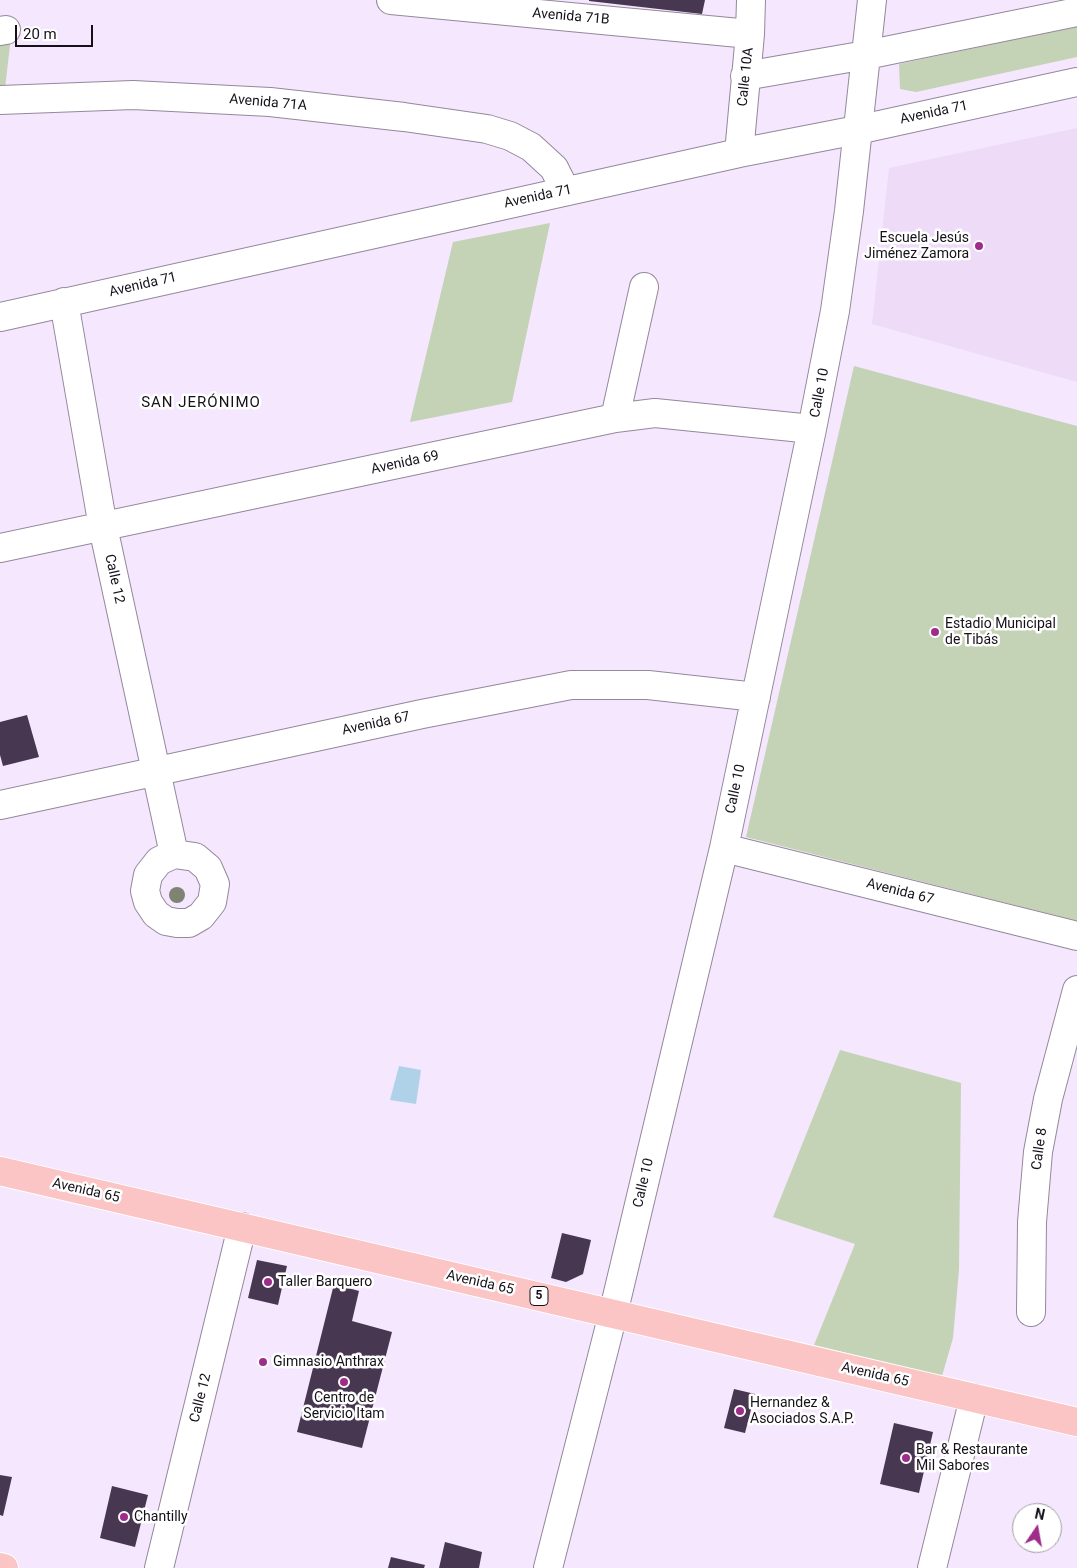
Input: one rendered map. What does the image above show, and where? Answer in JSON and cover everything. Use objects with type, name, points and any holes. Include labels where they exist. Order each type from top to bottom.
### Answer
[{"type":"main road","name":"Avenida 65","points":[[0,1171],[1077,1422]]},
{"type":"main road","points":[[0,1567],[4,1568]]},
{"type":"street","name":"Avenida 71B","points":[[391,0],[750,34]]},
{"type":"street","name":"Calle 10A","points":[[739,153],[750,34],[751,0]]},
{"type":"street","name":"Calle 10","points":[[548,1568],[613,1314],[724,848],[812,429],[835,311],[849,211],[872,0]]},
{"type":"street","points":[[745,76],[866,55],[1077,12]]},
{"type":"street","name":"Avenida 71","points":[[0,317],[564,191],[1077,82]]},
{"type":"street","name":"Avenida 71A","points":[[0,100],[133,95],[270,102],[404,117],[487,130],[510,136],[531,147],[554,168],[564,191]]},
{"type":"street","points":[[615,418],[644,286]]},
{"type":"street","name":"Calle 12","points":[[64,302],[103,527],[174,854]]},
{"type":"street","name":"Avenida 69","points":[[0,548],[615,418],[656,413],[812,429]]},
{"type":"street","name":"Avenida 67","points":[[0,805],[422,714],[571,684],[648,685],[756,697]]},
{"type":"street","name":"Avenida 67","points":[[724,848],[1077,936]]},
{"type":"street","name":"Calle 8","points":[[1031,1312],[1032,1222],[1038,1152],[1048,1098],[1077,990]]},
{"type":"street","name":"Calle 12","points":[[159,1568],[242,1227]]},
{"type":"street","points":[[932,1568],[974,1398]]},
{"type":"shaded area","name":"Escuela Jesús Jiménez Zamora","points":[[1077,128],[1077,382],[872,324],[889,168]]},
{"type":"green space","points":[[1077,26],[1077,57],[916,92],[900,89],[899,64]]},
{"type":"green space","points":[[11,37],[5,88],[0,91],[0,40]]},
{"type":"green space","points":[[550,223],[512,402],[410,422],[453,242]]},
{"type":"green space","name":"Estadio Municipal de Tibás","points":[[854,366],[1077,426],[1077,921],[746,837]]},
{"type":"green space","points":[[840,1050],[961,1083],[959,1269],[953,1338],[942,1376],[814,1345],[855,1244],[773,1217]]},
{"type":"water","points":[[399,1066],[421,1070],[416,1104],[390,1100]]},
{"type":"building","points":[[589,0],[705,0],[702,14]]},
{"type":"building","points":[[27,715],[39,757],[3,766],[0,755],[0,722]]},
{"type":"building","points":[[562,1233],[591,1240],[583,1274],[566,1282],[551,1278]]},
{"type":"building","name":"Taller Barquero","points":[[257,1260],[287,1266],[278,1305],[248,1298]]},
{"type":"building","name":"Centro de Servicio Itam","points":[[334,1284],[359,1291],[352,1321],[392,1332],[362,1448],[297,1432]]},
{"type":"building","name":"Hernandez & Asociados S.A.P.","points":[[734,1389],[755,1394],[745,1433],[724,1428]]},
{"type":"building","name":"Bar & Restaurante Mil Sabores","points":[[894,1423],[933,1432],[919,1493],[880,1484]]},
{"type":"building","points":[[0,1475],[12,1477],[3,1516],[0,1515]]},
{"type":"building","name":"Chantilly","points":[[112,1486],[148,1495],[135,1547],[100,1538]]},
{"type":"building","points":[[445,1542],[482,1552],[479,1568],[439,1568]]},
{"type":"building","points":[[391,1557],[425,1565],[424,1568],[388,1568]]},
{"type":"place","name":"Escuela Jesús Jiménez Zamora","points":[[979,246]]},
{"type":"place","name":"Estadio Municipal de Tibás","points":[[935,632]]},
{"type":"place","name":"Taller Barquero","points":[[268,1282]]},
{"type":"place","name":"Gimnasio Anthrax","points":[[263,1362]]},
{"type":"place","name":"Centro de Servicio Itam","points":[[344,1382]]},
{"type":"place","name":"Hernandez & Asociados S.A.P.","points":[[740,1411]]},
{"type":"place","name":"Bar & Restaurante Mil Sabores","points":[[906,1458]]},
{"type":"place","name":"Chantilly","points":[[124,1517]]},
{"type":"district","name":"SAN JERÓNIMO","points":[[201,403]]}]
